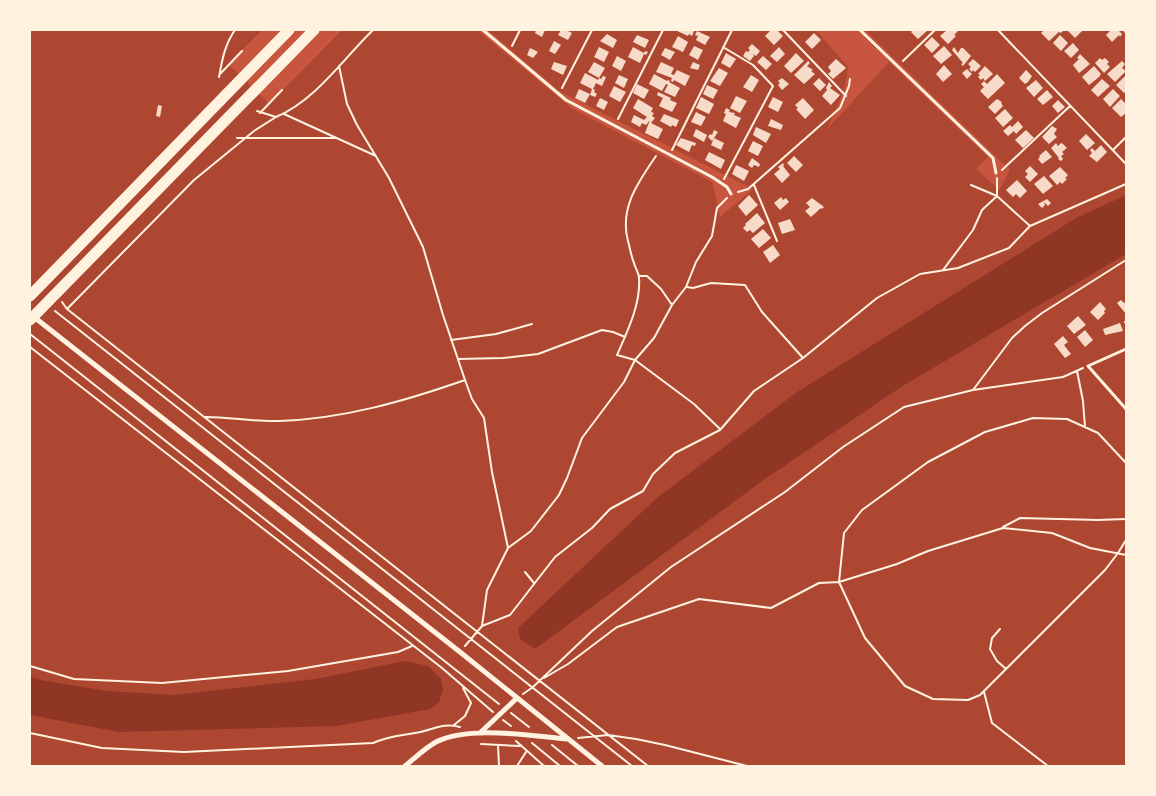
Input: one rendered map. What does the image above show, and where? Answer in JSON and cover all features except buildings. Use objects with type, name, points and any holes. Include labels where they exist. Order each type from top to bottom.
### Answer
[{"type":"highway","points":[[30,296],[289,30]]},
{"type":"highway","points":[[30,320],[314,30]]},
{"type":"street","points":[[30,314],[602,766]]},
{"type":"street","points":[[481,732],[518,698]]},
{"type":"street","points":[[405,766],[436,742],[456,735],[481,732],[568,739]]},
{"type":"lane","points":[[483,30],[566,100],[722,183],[731,194]]},
{"type":"lane","points":[[860,30],[993,158],[996,173]]},
{"type":"lane","points":[[1126,349],[1088,366],[1126,409]]},
{"type":"path","points":[[236,30],[224,51],[220,75],[242,51]]},
{"type":"path","points":[[67,308],[194,180],[244,138],[276,116],[284,114],[312,93],[373,30]]},
{"type":"path","points":[[508,52],[520,30]]},
{"type":"path","points":[[558,94],[592,30]]},
{"type":"path","points":[[614,126],[663,30]]},
{"type":"path","points":[[670,154],[732,30]]},
{"type":"path","points":[[783,30],[846,96]]},
{"type":"path","points":[[897,66],[935,30]]},
{"type":"path","points":[[998,30],[1126,164]]},
{"type":"path","points":[[722,183],[773,86],[753,65],[723,47]]},
{"type":"path","points":[[339,66],[347,104],[423,247],[472,399],[484,418],[492,472],[508,548]]},
{"type":"path","points":[[482,626],[487,590],[508,548],[531,531],[559,495],[582,438],[624,382],[634,360],[654,338],[672,305],[686,287],[696,262],[712,236],[717,208],[731,194],[748,190],[840,108],[846,96],[850,79]]},
{"type":"path","points":[[276,116],[258,112],[282,90]]},
{"type":"path","points":[[942,270],[973,230],[982,210],[997,196],[996,173],[1006,167],[1070,106]]},
{"type":"path","points":[[284,114],[376,156]]},
{"type":"path","points":[[1112,150],[1126,137]]},
{"type":"path","points":[[237,138],[335,138]]},
{"type":"path","points":[[660,150],[636,187],[628,205],[625,231],[633,262],[639,276],[639,290],[634,313],[616,355],[634,360],[694,404],[720,430]]},
{"type":"path","points":[[460,652],[482,626],[510,615],[555,557],[592,528],[610,509],[643,490],[653,474],[675,453],[720,430],[754,391],[803,358],[877,298],[920,274],[958,268],[1009,248],[1030,226],[1126,184]]},
{"type":"path","points":[[754,185],[777,241]]},
{"type":"path","points":[[971,185],[997,196],[1030,226]]},
{"type":"path","points":[[973,390],[1012,338],[1025,326],[1042,313],[1126,260]]},
{"type":"path","points":[[639,276],[647,276],[661,289],[672,305]]},
{"type":"path","points":[[686,287],[693,288],[711,283],[745,285],[762,312],[803,358]]},
{"type":"path","points":[[61,301],[67,308],[648,766]]},
{"type":"path","points":[[52,309],[632,766]]},
{"type":"path","points":[[452,340],[496,334],[532,324]]},
{"type":"path","points":[[458,359],[502,358],[538,354],[602,330],[624,337]]},
{"type":"path","points":[[30,334],[578,766]]},
{"type":"path","points":[[30,347],[412,646],[560,766]]},
{"type":"path","points":[[518,698],[533,687],[592,631],[671,567],[785,492],[844,447],[904,407],[973,390],[1063,377],[1088,366]]},
{"type":"path","points":[[1077,371],[1083,401],[1084,427]]},
{"type":"path","points":[[205,417],[277,421],[331,418],[411,398],[466,380]]},
{"type":"path","points":[[1126,463],[1098,433],[1067,419],[1033,418],[985,432],[928,462],[862,510],[844,533],[839,582],[865,638],[905,686],[933,699],[968,700],[980,695],[1105,570],[1126,540]]},
{"type":"path","points":[[540,680],[568,664],[617,627],[699,599],[771,608],[819,584],[839,582],[897,564],[928,551],[1003,528],[1020,518],[1126,520]]},
{"type":"path","points":[[1003,528],[1052,533],[1090,548],[1126,555]]},
{"type":"path","points":[[525,572],[534,583]]},
{"type":"path","points":[[1000,630],[992,638],[990,649],[997,662],[1006,669]]},
{"type":"path","points":[[30,666],[74,679],[162,683],[288,671],[398,652],[412,646]]},
{"type":"path","points":[[454,725],[465,716],[471,703],[462,686]]},
{"type":"path","points":[[984,691],[992,723],[1048,766]]},
{"type":"path","points":[[30,733],[102,748],[184,752],[372,743],[389,736],[417,733],[437,726],[454,725],[463,728]]},
{"type":"path","points":[[511,735],[526,752],[544,766]]},
{"type":"path","points":[[568,739],[608,735],[665,745],[748,766]]},
{"type":"path","points":[[482,744],[520,746]]},
{"type":"path","points":[[498,745],[499,766]]},
{"type":"path","points":[[517,766],[526,752]]},
{"type":"shaded area","points":[[30,30],[262,30],[228,64],[269,104],[342,30],[477,30],[573,109],[712,182],[720,217],[753,189],[559,91],[488,30],[816,30],[848,67],[843,91],[828,128],[889,62],[988,157],[976,169],[999,190],[1010,170],[865,30],[1126,30],[1126,766],[30,766]]},
{"type":"shaded area","points":[[1126,195],[1126,254],[901,387],[762,481],[535,649],[520,639],[518,628],[658,497],[797,392],[1076,218]]},
{"type":"shaded area","points":[[405,661],[428,666],[441,679],[443,690],[439,702],[430,709],[336,726],[119,732],[30,715],[30,676],[40,680],[107,691],[173,695],[315,679]]}]
